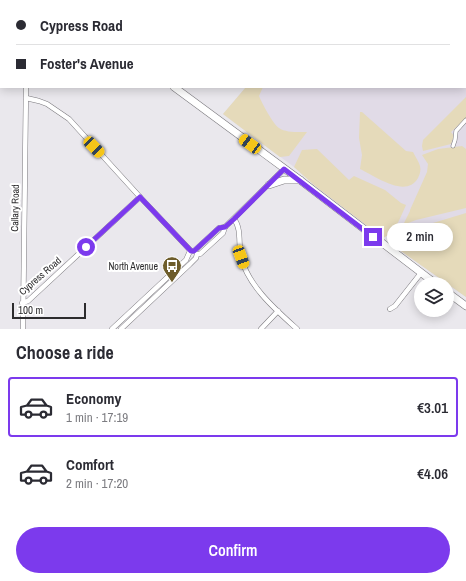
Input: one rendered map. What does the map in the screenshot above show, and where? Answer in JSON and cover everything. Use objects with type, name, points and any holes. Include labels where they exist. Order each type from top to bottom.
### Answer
[{"type":"main road","points":[[175,88],[300,180],[426,277]]},
{"type":"main road","points":[[269,184],[284,180],[300,180]]},
{"type":"main road","points":[[454,297],[466,306]]},
{"type":"street","name":"Callary Road","points":[[22,329],[26,88]]},
{"type":"street","points":[[26,98],[47,104],[69,119],[196,258],[121,329]]},
{"type":"street","points":[[453,146],[456,131],[466,120]]},
{"type":"street","points":[[193,253],[200,254],[223,233],[225,227],[284,169]]},
{"type":"street","name":"Cypress Road","points":[[22,303],[28,301],[140,197]]},
{"type":"street","points":[[234,219],[238,225],[239,247],[244,266],[262,295],[297,329]]},
{"type":"street","points":[[112,329],[193,253]]},
{"type":"street","points":[[390,309],[395,306],[421,273]]},
{"type":"street","points":[[261,329],[278,311]]},
{"type":"shaded area","points":[[245,88],[466,88],[466,297],[454,289],[454,277],[438,277],[398,249],[395,245],[395,239],[388,235],[383,238],[314,185],[294,167],[223,114]]},
{"type":"shaded area","points":[[245,88],[263,88],[259,96],[271,118],[279,128],[289,131],[307,132],[289,156],[280,157],[223,114]]},
{"type":"shaded area","points":[[466,97],[466,118],[451,132],[454,136],[451,144],[423,151],[423,140]]},
{"type":"shaded area","points":[[360,112],[362,112],[406,151],[413,152],[420,165],[420,174],[413,184],[398,186],[390,184],[360,169],[362,155],[359,138]]},
{"type":"shaded area","points":[[462,146],[466,149],[466,208],[416,220],[403,225],[427,172],[428,164],[422,155],[438,149]]},
{"type":"shaded area","points":[[317,149],[349,180],[354,176],[385,190],[401,203],[406,205],[397,224],[391,232],[383,238],[314,185],[294,167],[302,150]]},
{"type":"shaded area","points":[[466,213],[466,297],[454,289],[454,277],[438,277],[396,247],[396,237],[400,230],[433,223]]},
{"type":"place","name":"North Avenue","points":[[172,283]]},
{"type":"route","points":[[86,247],[140,197],[191,251],[194,251],[219,228],[225,227],[234,219],[284,169],[373,237]]}]
